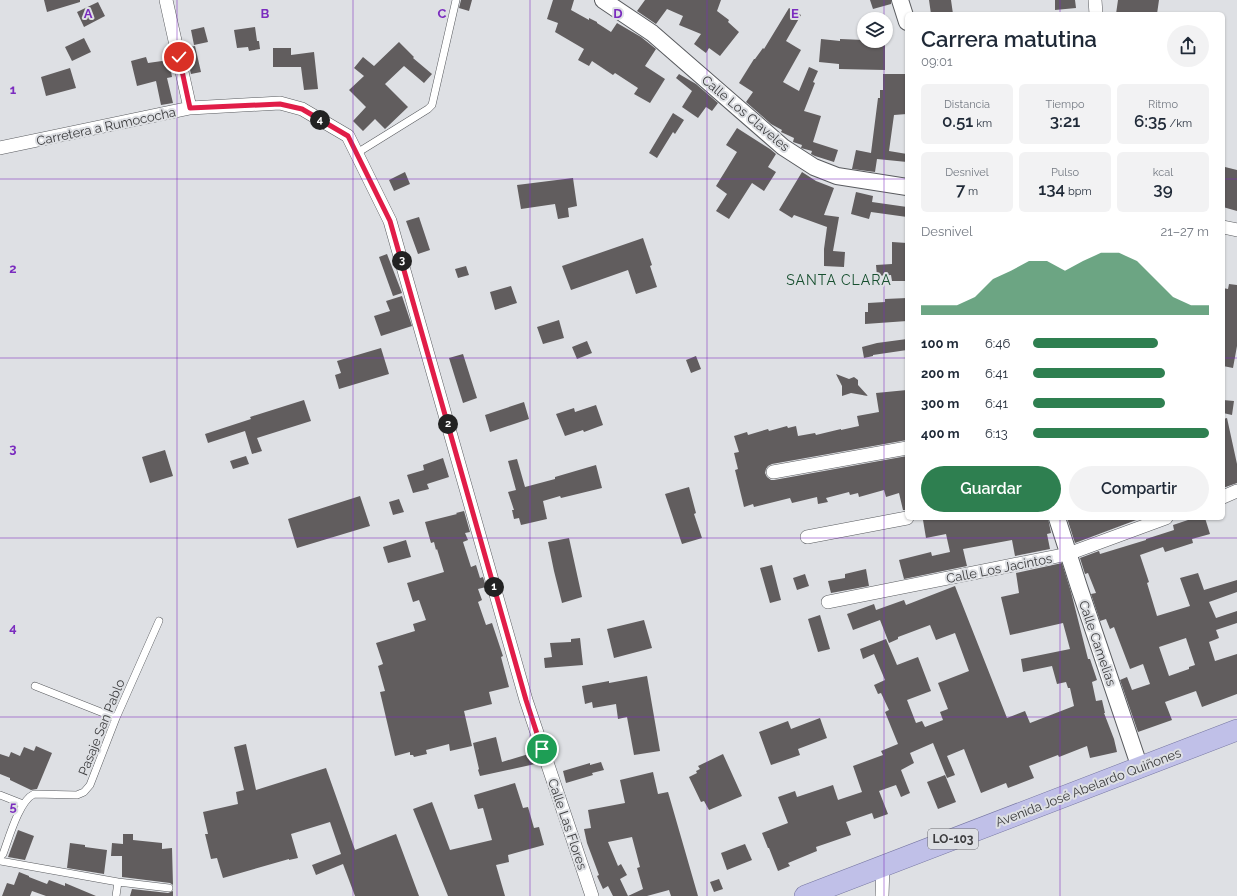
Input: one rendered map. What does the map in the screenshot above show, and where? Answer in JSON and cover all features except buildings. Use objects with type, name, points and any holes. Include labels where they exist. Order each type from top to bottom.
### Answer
[{"type":"main road","name":"Avenida José Abelardo Quiñones","points":[[805,896],[1237,730]]},
{"type":"street","points":[[166,0],[190,108]]},
{"type":"street","name":"Calle Los Claveles","points":[[603,0],[652,33],[783,147],[814,167],[837,176],[905,187]]},
{"type":"street","points":[[900,0],[905,16]]},
{"type":"street","points":[[1095,0],[1096,12]]},
{"type":"street","name":"Carretera a Rumococha","points":[[0,148],[190,108],[280,104],[302,109],[348,136]]},
{"type":"street","name":"Calle Las Flores","points":[[348,136],[390,221],[526,700],[592,896]]},
{"type":"street","points":[[1225,227],[1237,230]]},
{"type":"street","points":[[773,472],[905,448]]},
{"type":"street","points":[[1225,496],[1237,491]]},
{"type":"street","points":[[807,537],[905,518]]},
{"type":"street","name":"Calle Camelias","points":[[1058,520],[1140,768]]},
{"type":"street","name":"Calle Los Jacintos","points":[[828,602],[1068,554],[1161,520]]},
{"type":"street","points":[[882,896],[883,866]]},
{"type":"lane","points":[[357,153],[428,109],[432,104],[456,0]]},
{"type":"lane","name":"Pasaje San Pablo","points":[[23,804],[34,794],[74,795],[84,792],[90,785],[116,718],[159,621]]},
{"type":"lane","points":[[35,686],[116,718]]},
{"type":"lane","points":[[0,795],[23,804],[3,854],[0,857]]},
{"type":"lane","points":[[0,861],[118,882],[169,888]]},
{"type":"lane","points":[[116,896],[118,882]]},
{"type":"district","name":"SANTA CLARA","points":[[839,280]]},
{"type":"route","points":[[179,57],[190,108],[280,104],[302,109],[348,136],[390,221],[526,700],[542,749]]}]
